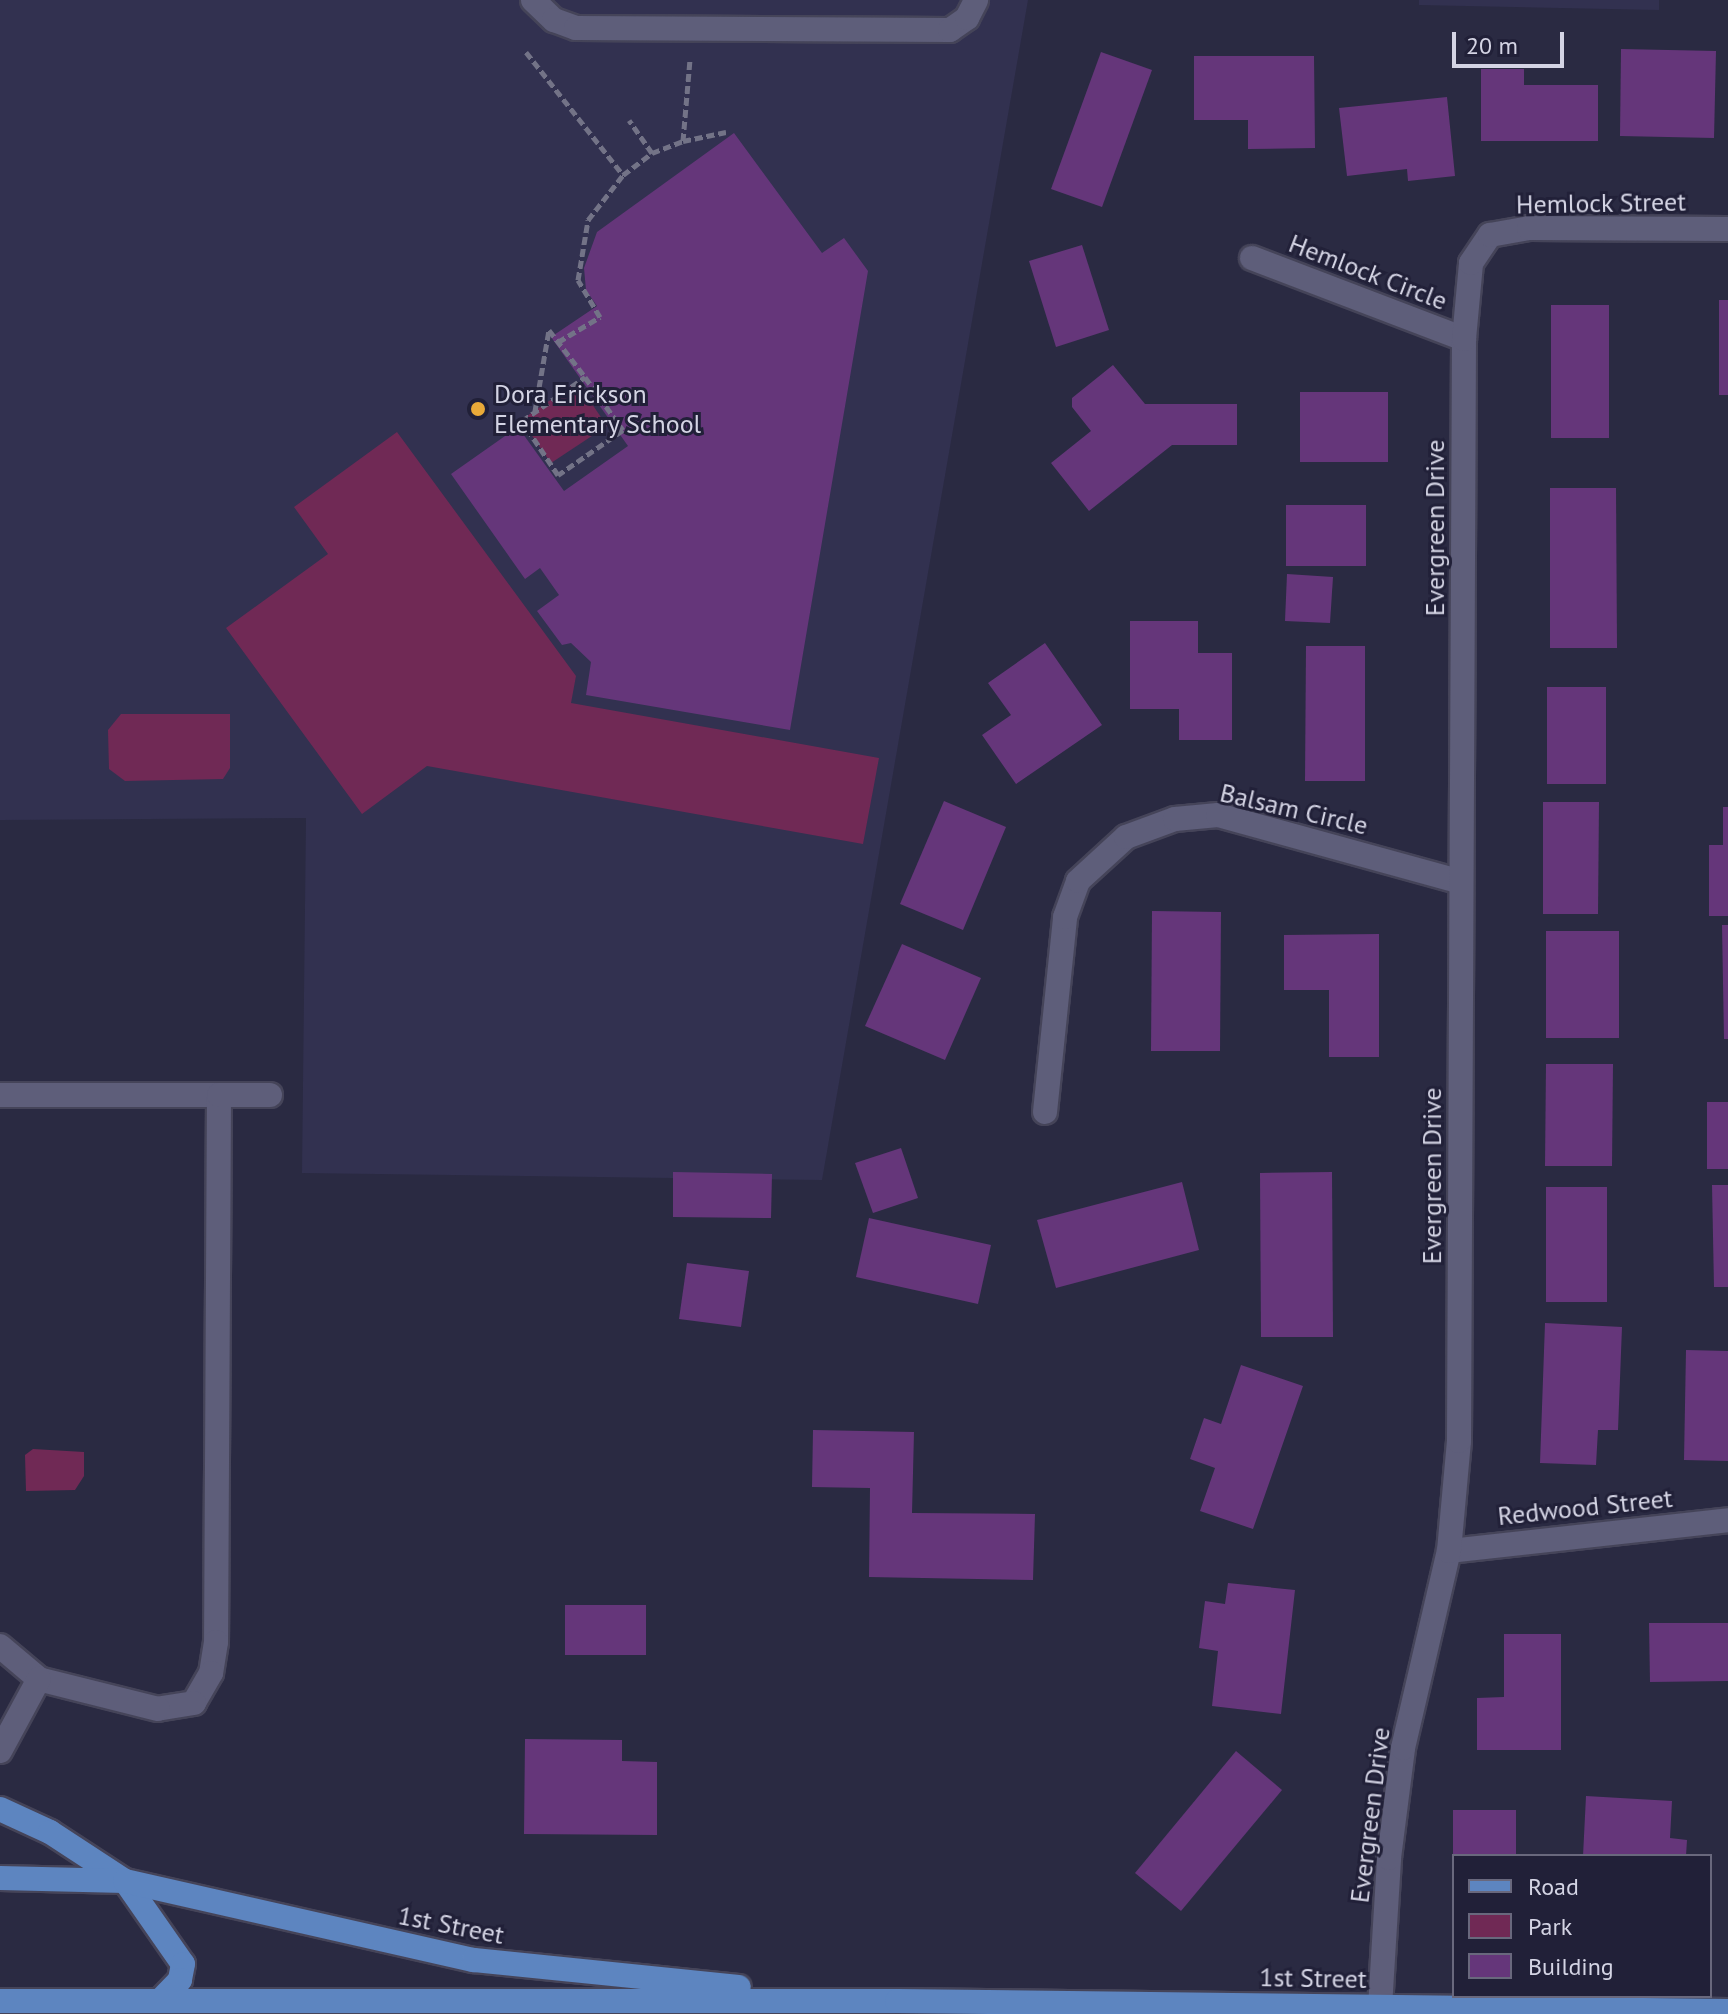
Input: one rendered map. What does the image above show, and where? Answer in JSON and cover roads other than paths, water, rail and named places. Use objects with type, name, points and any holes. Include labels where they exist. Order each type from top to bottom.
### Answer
[{"type":"main road","points":[[0,1809],[50,1832],[125,1881],[183,1964],[180,1980],[160,2001]]},
{"type":"main road","name":"1st Street","points":[[0,1878],[125,1881],[474,1960],[897,2001]]},
{"type":"main road","name":"1st Street","points":[[0,2001],[897,2001],[1728,2011]]},
{"type":"street","points":[[533,0],[554,20],[576,28],[919,30],[950,30],[967,18],[976,0]]},
{"type":"street","name":"Hemlock Street","points":[[1464,339],[1471,263],[1490,235],[1529,228],[1728,229]]},
{"type":"street","name":"Hemlock Circle","points":[[1252,258],[1464,339]]},
{"type":"street","name":"Evergreen Drive","points":[[1380,2007],[1389,1858],[1403,1748],[1449,1551],[1459,1441],[1464,339]]},
{"type":"street","name":"Balsam Circle","points":[[1045,1112],[1065,917],[1078,881],[1126,837],[1175,819],[1218,815],[1461,882]]},
{"type":"street","points":[[0,1095],[270,1095]]},
{"type":"street","points":[[0,1646],[39,1679],[158,1709],[177,1709],[194,1703],[211,1673],[216,1642],[219,1095]]},
{"type":"street","name":"Redwood Street","points":[[1449,1551],[1728,1520]]},
{"type":"street","points":[[0,1751],[39,1679]]},
{"type":"place","name":"Dora Erickson Elementary School","points":[[478,409]]}]
